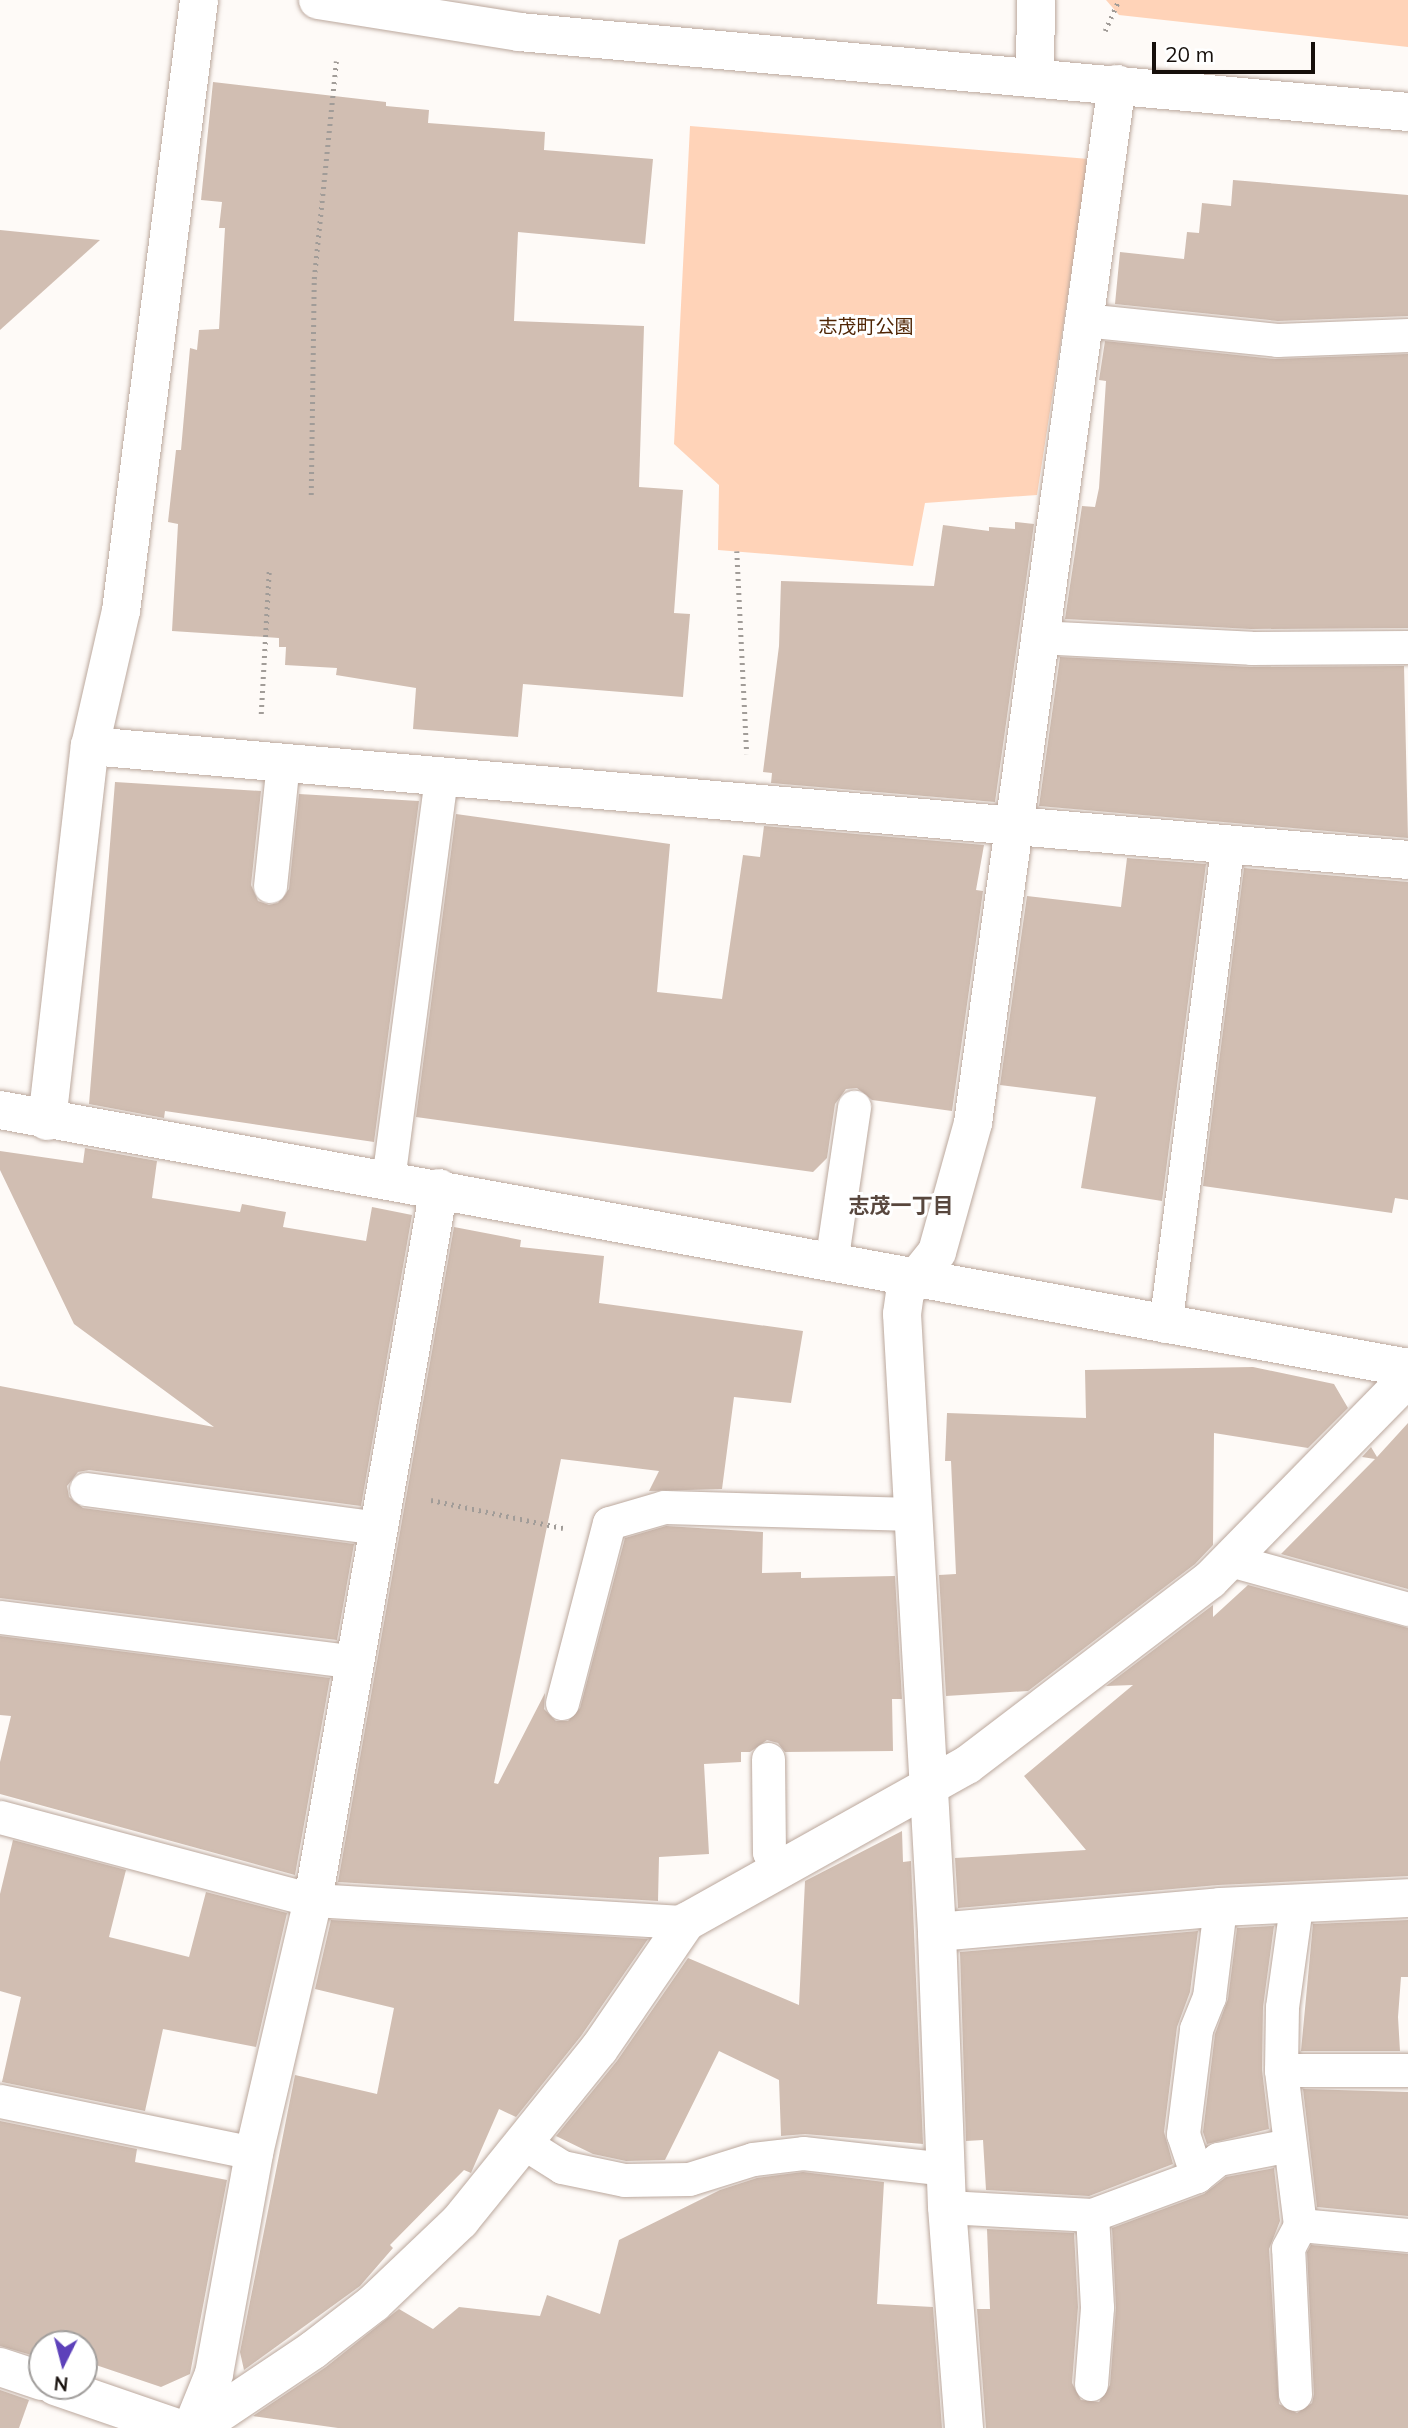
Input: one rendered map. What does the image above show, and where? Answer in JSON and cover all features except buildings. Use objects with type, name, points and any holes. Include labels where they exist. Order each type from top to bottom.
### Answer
[{"type":"street","points":[[47,1121],[90,746],[121,611],[199,0]]},
{"type":"street","points":[[1035,77],[1036,0]]},
{"type":"street","points":[[337,2],[519,32],[1408,112]]},
{"type":"street","points":[[964,2428],[947,2207],[937,1932],[926,1788],[902,1314],[905,1292],[918,1280],[937,1252],[973,1123],[1037,637],[1116,84]]},
{"type":"street","points":[[90,746],[441,778],[751,800],[1408,860]]},
{"type":"street","points":[[0,1110],[47,1121],[439,1188],[1165,1326],[1408,1368]]},
{"type":"street","points":[[195,2428],[214,2374],[254,2153],[313,1900],[439,1188]]},
{"type":"street","points":[[195,2428],[313,2350],[374,2302],[460,2221],[599,2049],[686,1922],[967,1765],[1210,1580],[1408,1378]]},
{"type":"street","points":[[937,1932],[1220,1907],[1296,1906],[1408,1898]]},
{"type":"street","points":[[0,2367],[28,2377]]},
{"type":"street","points":[[96,2400],[177,2428]]},
{"type":"lane","points":[[1084,320],[1277,340],[1408,335]]},
{"type":"lane","points":[[1037,637],[1251,648],[1408,647]]},
{"type":"lane","points":[[270,762],[270,886]]},
{"type":"lane","points":[[388,1180],[441,778]]},
{"type":"lane","points":[[1165,1326],[1228,844]]},
{"type":"lane","points":[[831,1263],[854,1107]]},
{"type":"lane","points":[[86,1489],[380,1528]]},
{"type":"lane","points":[[562,1703],[609,1523],[664,1507],[914,1514]]},
{"type":"lane","points":[[1230,1560],[1408,1609]]},
{"type":"lane","points":[[0,1618],[355,1662]]},
{"type":"lane","points":[[768,1759],[769,1852],[778,1871]]},
{"type":"lane","points":[[0,1817],[313,1900],[686,1922]]},
{"type":"lane","points":[[1295,2394],[1288,2248],[1300,2225],[1281,2070],[1282,2007],[1296,1906]]},
{"type":"lane","points":[[1197,2176],[1183,2134],[1196,2029],[1209,1997],[1220,1907]]},
{"type":"lane","points":[[1281,2070],[1408,2070]]},
{"type":"lane","points":[[0,2101],[254,2153]]},
{"type":"lane","points":[[524,2143],[562,2167],[624,2180],[689,2179],[753,2159],[803,2153],[945,2169]]},
{"type":"lane","points":[[947,2207],[1092,2215],[1197,2176],[1218,2159],[1290,2145]]},
{"type":"lane","points":[[1091,2384],[1097,2307],[1092,2215]]},
{"type":"lane","points":[[1300,2225],[1408,2235]]},
{"type":"path","points":[[1105,31],[1119,0]]},
{"type":"path","points":[[311,495],[314,279],[336,61]]},
{"type":"path","points":[[737,551],[739,648],[751,800]]},
{"type":"path","points":[[269,570],[270,762]]},
{"type":"path","points":[[385,1490],[567,1529],[609,1523]]},
{"type":"green space","points":[[1106,0],[1408,0],[1408,47],[1119,15]]},
{"type":"green space","name":"志茂町公園","points":[[690,126],[1089,159],[1037,495],[925,503],[913,566],[718,550],[719,485],[674,444]]},
{"type":"district","name":"志茂一丁目","points":[[901,1205]]}]
